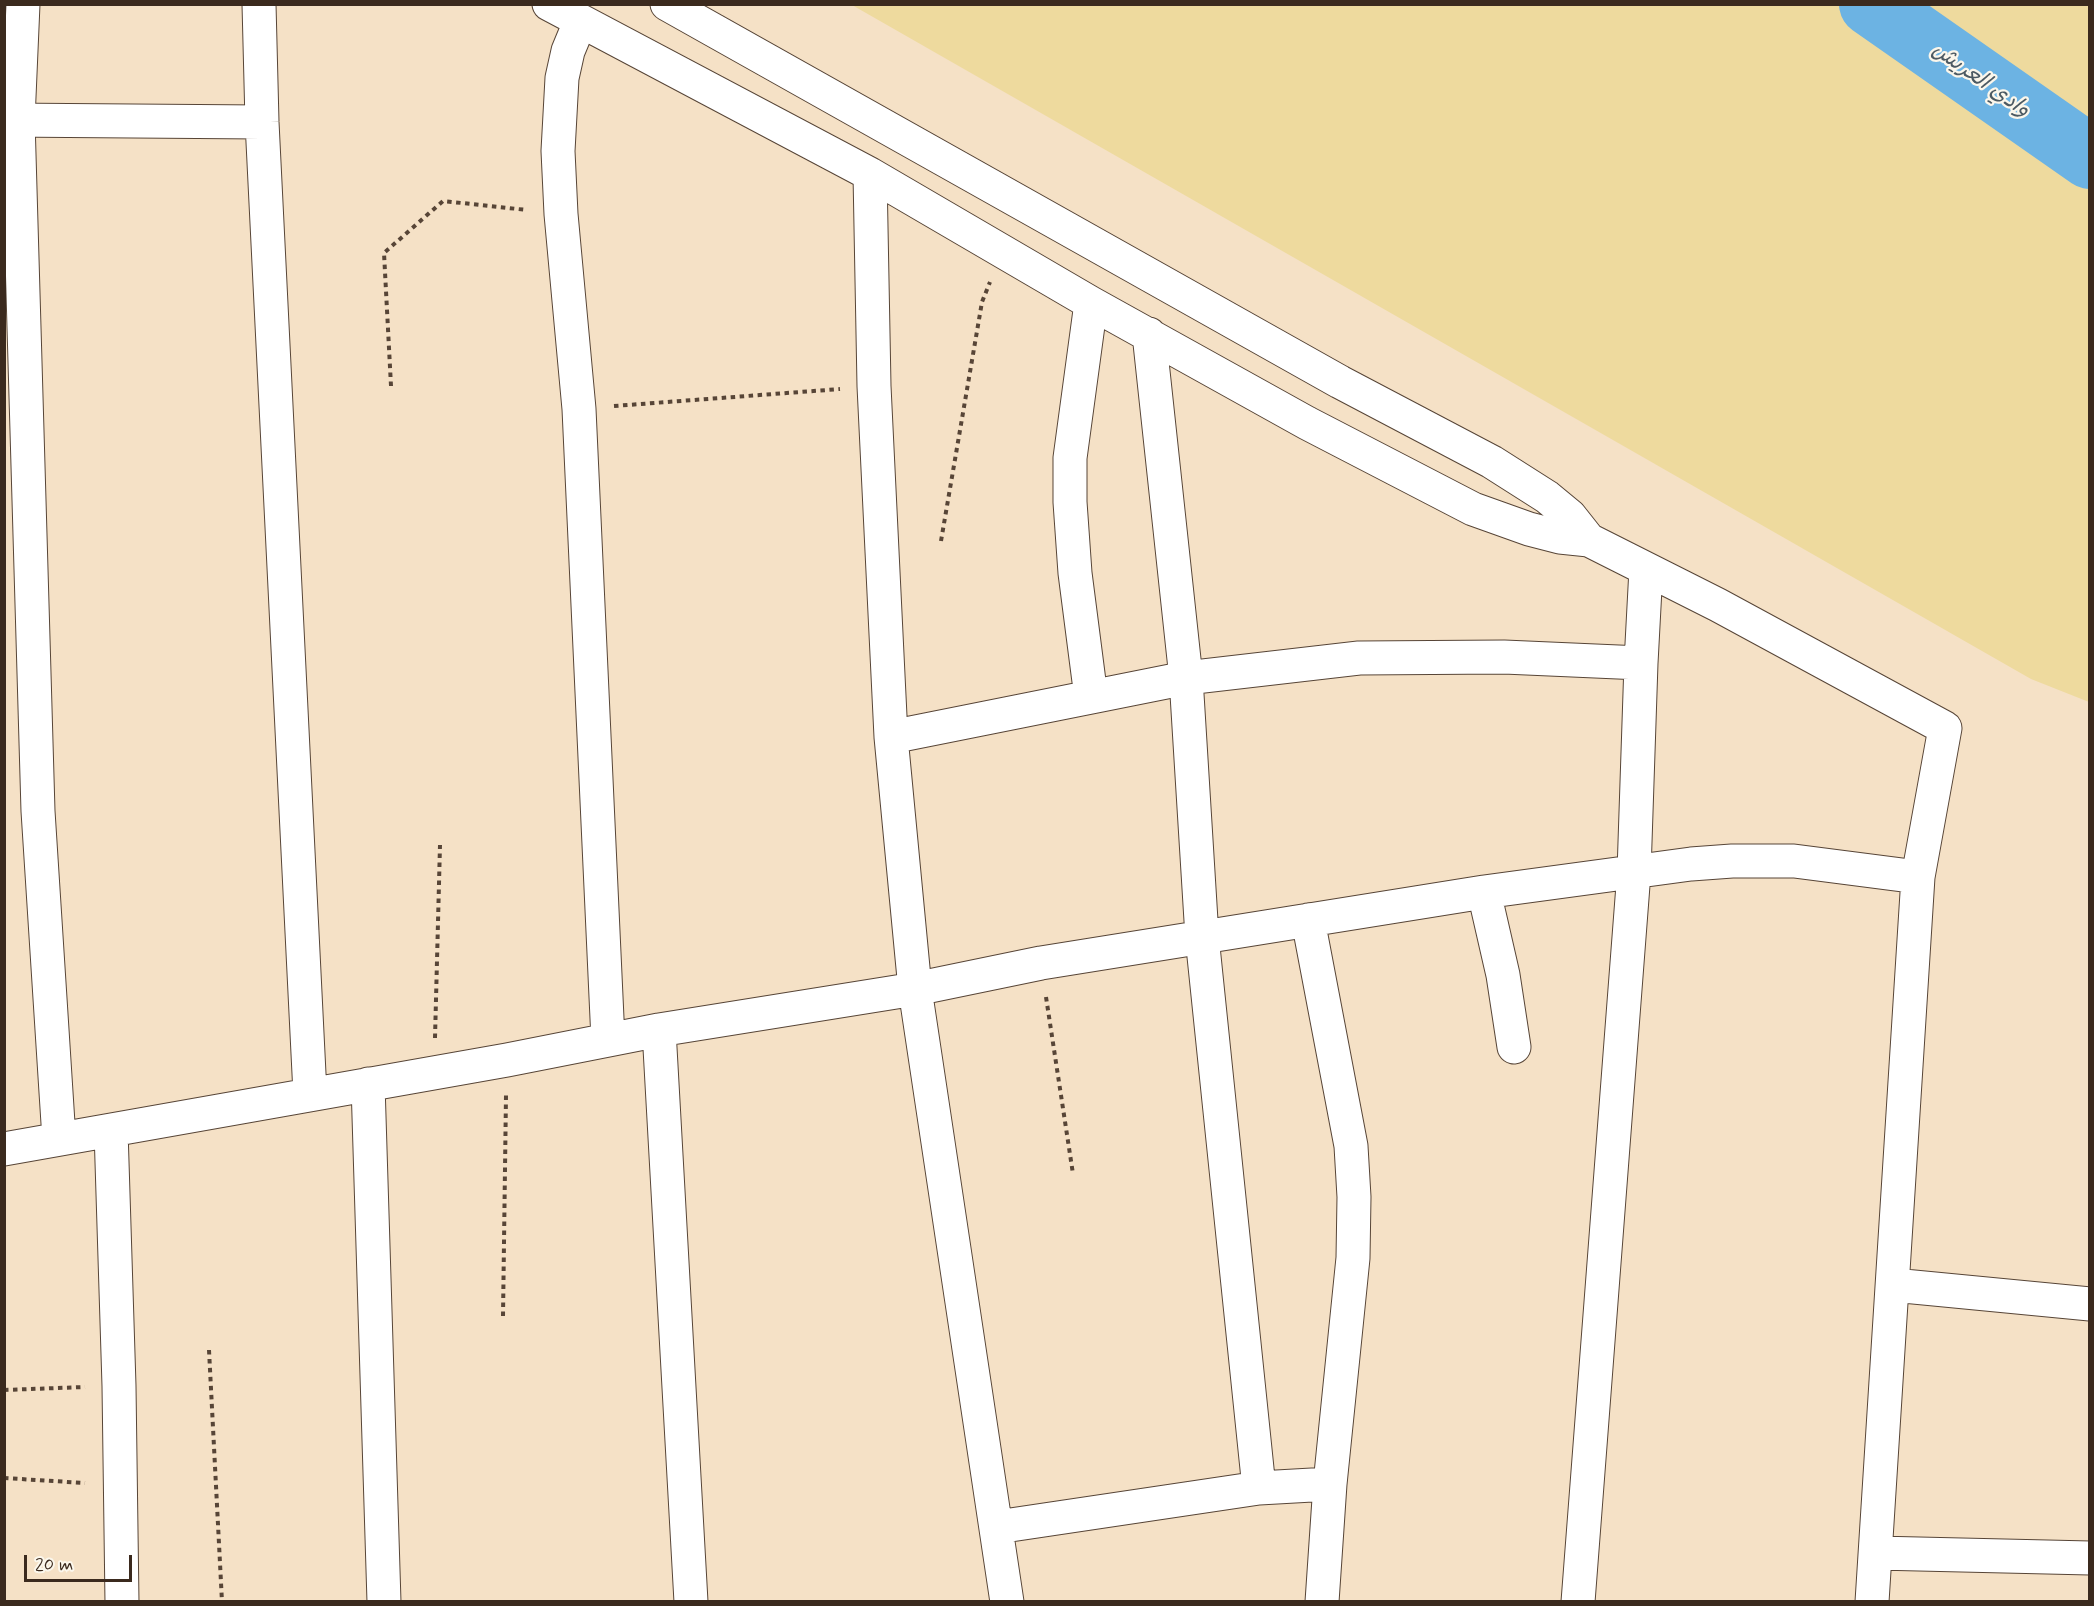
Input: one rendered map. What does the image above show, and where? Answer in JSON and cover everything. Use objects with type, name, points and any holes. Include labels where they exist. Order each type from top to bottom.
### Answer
[{"type":"street","points":[[23,4],[11,120],[38,811],[59,1139]]},
{"type":"street","points":[[259,4],[262,122],[310,1094]]},
{"type":"street","points":[[549,4],[870,174],[1090,303],[1307,423],[1473,509],[1529,529],[1560,537],[1589,540],[1718,605],[1945,728],[1918,877],[1872,1602]]},
{"type":"street","points":[[667,4],[1340,382],[1492,462],[1547,497],[1570,516],[1589,540]]},
{"type":"street","points":[[580,22],[568,51],[562,78],[558,151],[561,214],[579,409],[608,1040]]},
{"type":"street","points":[[11,120],[262,122]]},
{"type":"street","points":[[870,174],[874,386],[891,737],[915,989],[997,1527],[1006,1602]]},
{"type":"street","points":[[1090,303],[1075,410],[1070,469],[1075,573],[1091,697]]},
{"type":"street","points":[[1149,334],[1185,678],[1202,937],[1259,1488]]},
{"type":"street","points":[[1256,394],[1281,348]]},
{"type":"street","points":[[1578,1602],[1634,872],[1646,569]]},
{"type":"street","points":[[891,737],[1185,678],[1359,658],[1504,657],[1641,663]]},
{"type":"street","points":[[4,1149],[659,1030],[915,989],[1041,963],[1484,892],[1691,864],[1763,860],[1831,864],[1918,877]]},
{"type":"street","points":[[1484,892],[1503,975],[1514,1047]]},
{"type":"street","points":[[1308,920],[1351,1146],[1354,1197],[1353,1258],[1330,1484],[1322,1602]]},
{"type":"street","points":[[659,1030],[691,1602]]},
{"type":"street","points":[[368,1084],[384,1602]]},
{"type":"street","points":[[111,1130],[119,1386],[122,1602]]},
{"type":"street","points":[[1893,1285],[2090,1304]]},
{"type":"street","points":[[997,1527],[1259,1488],[1330,1484]]},
{"type":"street","points":[[1876,1553],[2090,1558]]},
{"type":"path","points":[[391,386],[384,253],[442,201],[561,214]]},
{"type":"path","points":[[940,541],[982,302],[1002,250]]},
{"type":"path","points":[[579,409],[874,386]]},
{"type":"path","points":[[434,1072],[440,845]]},
{"type":"path","points":[[1041,963],[1073,1174]]},
{"type":"path","points":[[503,1316],[507,1059]]},
{"type":"path","points":[[209,1350],[222,1602]]},
{"type":"path","points":[[4,1390],[119,1386]]},
{"type":"path","points":[[4,1478],[121,1486]]},
{"type":"sand","points":[[852,5],[2089,5],[2089,702],[2031,679]]},
{"type":"waterway","name":"وادي العريش","points":[[1871,4],[2090,157]]}]
